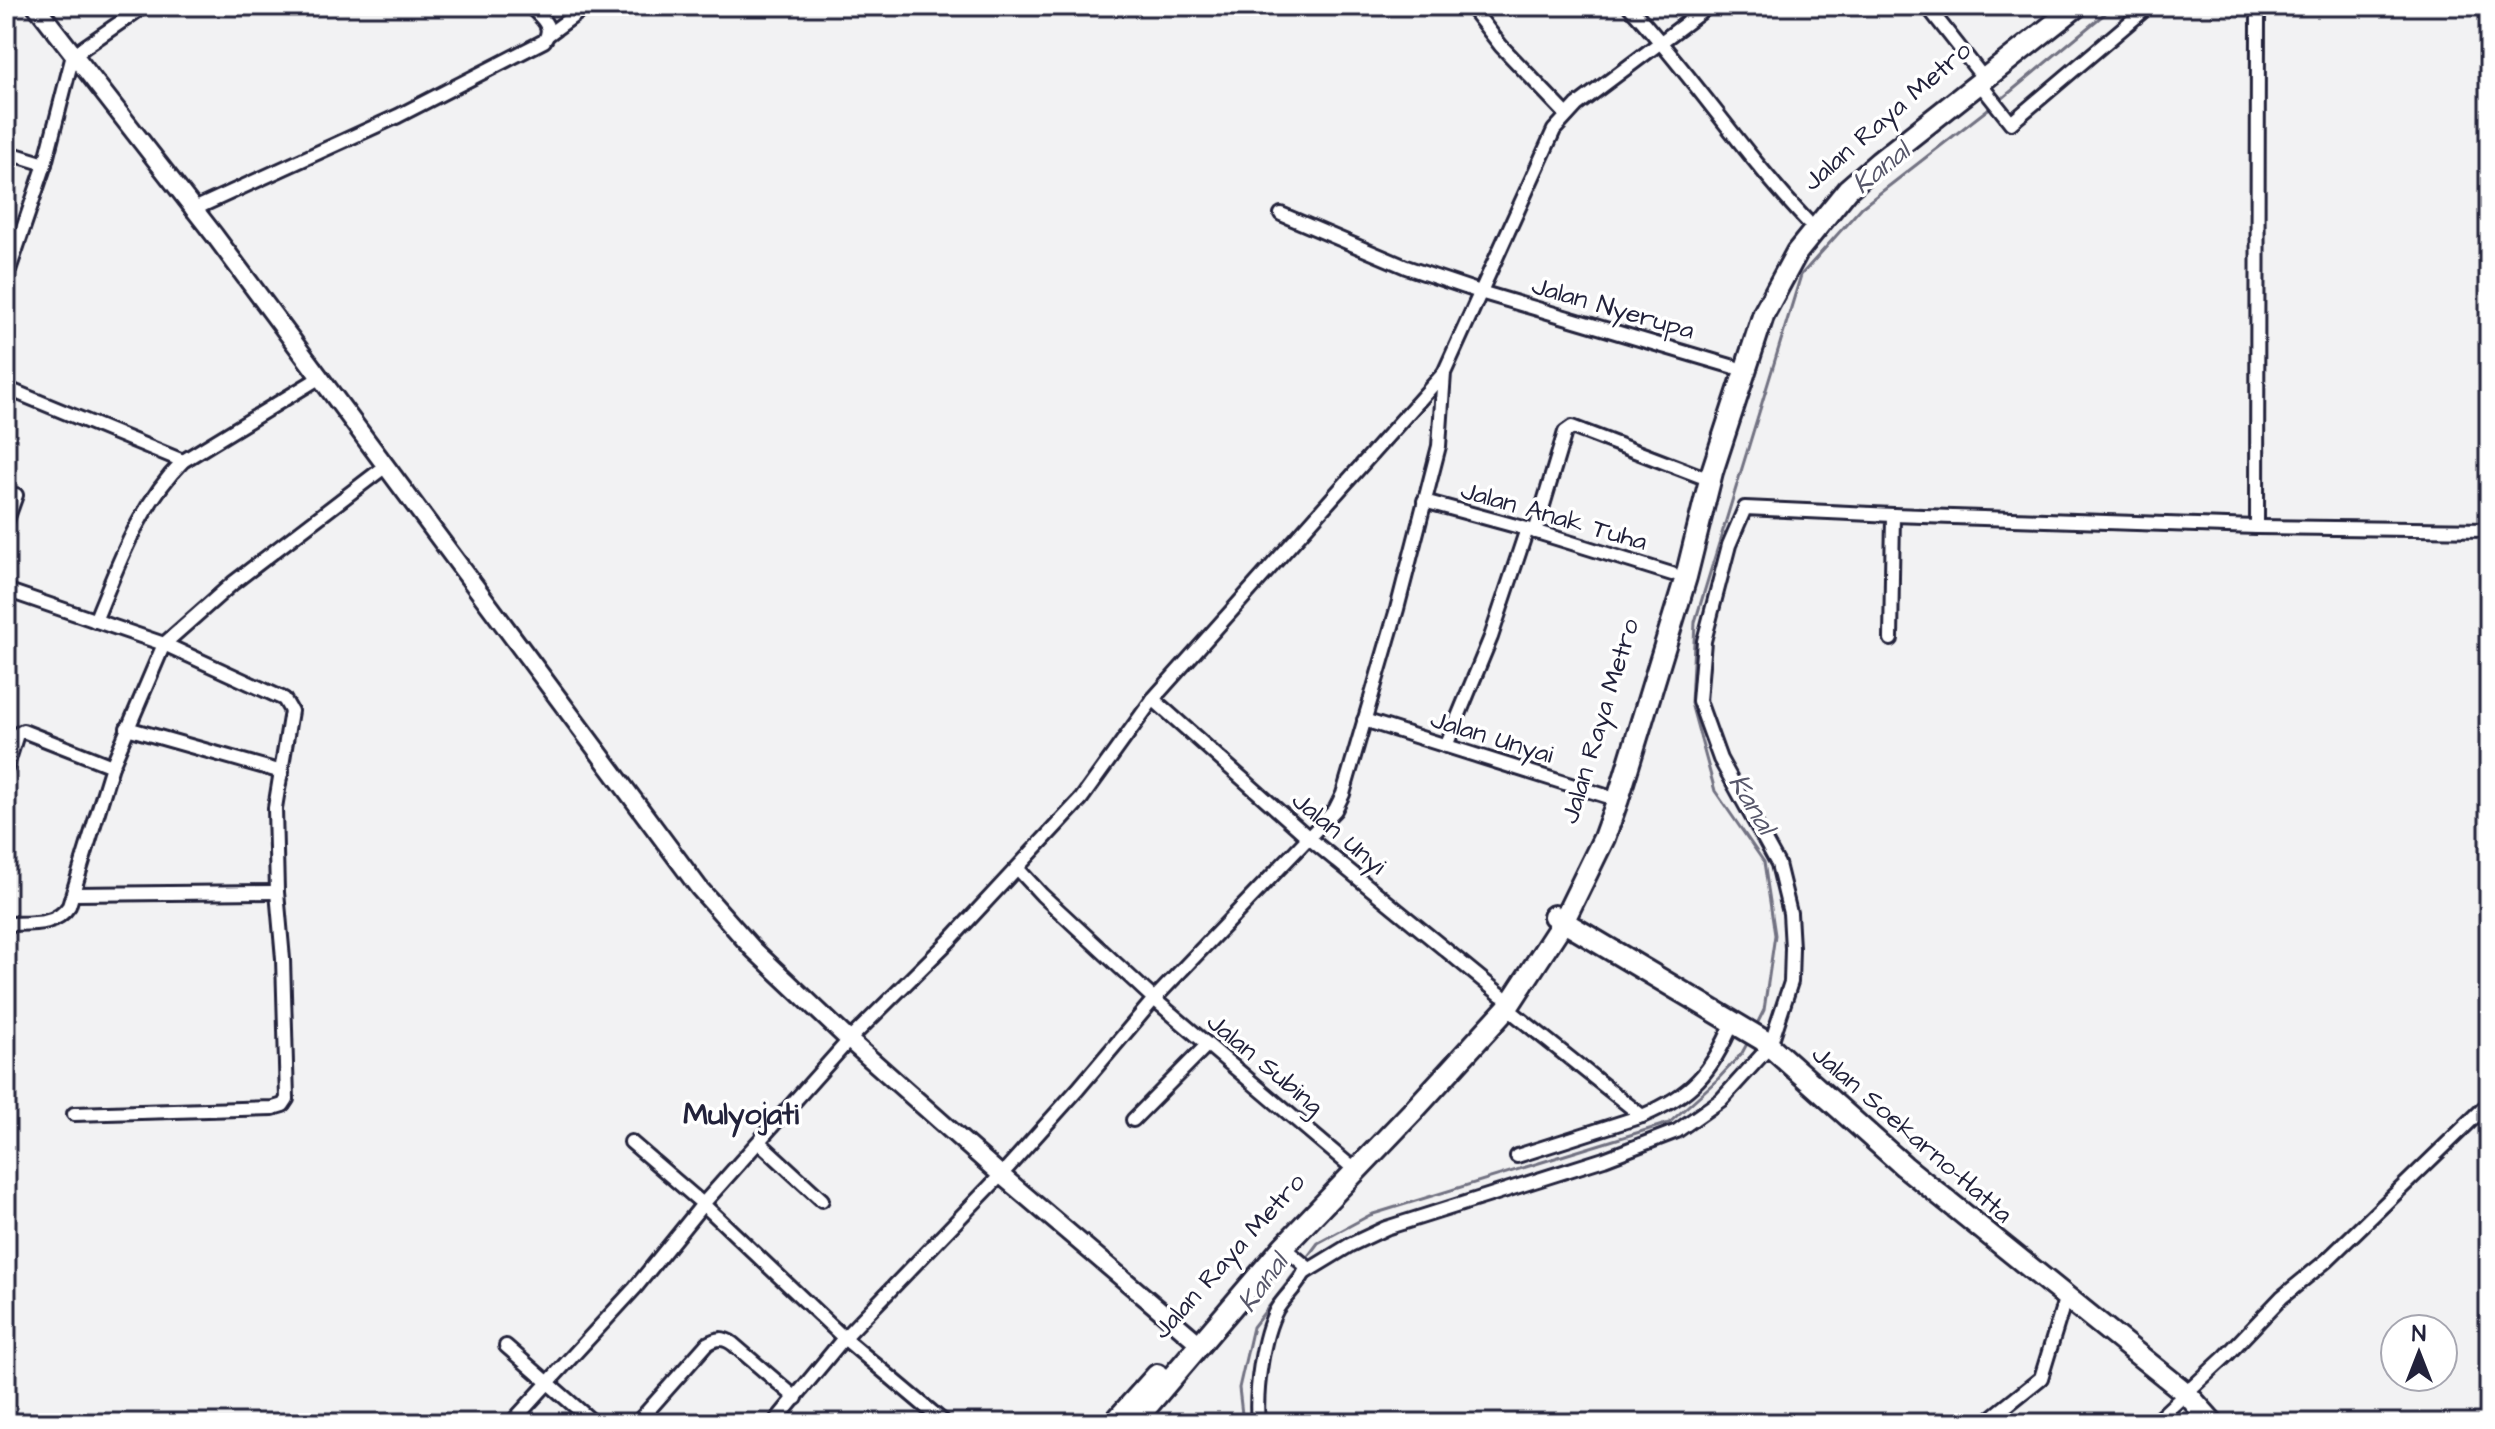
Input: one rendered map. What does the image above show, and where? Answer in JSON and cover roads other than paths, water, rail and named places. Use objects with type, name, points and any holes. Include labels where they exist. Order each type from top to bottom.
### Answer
[{"type":"main road","name":"Jalan Raya Metro","points":[[1559,919],[1606,796],[1734,367],[1751,314],[1768,277],[1807,221],[1854,174],[1979,78],[2059,6]]},
{"type":"main road","points":[[1133,1423],[1196,1340],[1286,1249],[1413,1111],[1504,1002],[1599,851],[1686,577],[1712,472],[1764,313],[1797,252],[1848,189],[1979,78],[2077,6]]},
{"type":"main road","name":"Jalan Soekarno-Hatta","points":[[1559,919],[1766,1043],[1904,1166],[2187,1394],[2213,1423]]},
{"type":"main road","name":"Jalan Raya Metro","points":[[1114,1423],[1196,1340],[1348,1164],[1504,1002]]},
{"type":"street","points":[[36,6],[387,465],[699,888],[753,949],[849,1040],[1001,1175],[1196,1340]]},
{"type":"street","points":[[7,272],[45,164],[73,55],[144,6]]},
{"type":"street","points":[[530,6],[547,24],[549,34]]},
{"type":"street","points":[[192,210],[398,116],[544,41],[587,6]]},
{"type":"street","points":[[1470,6],[1501,46],[1567,115]]},
{"type":"street","points":[[1629,6],[1663,43],[1779,192],[1807,221]]},
{"type":"street","points":[[511,1423],[635,1288],[703,1204],[849,1040],[1018,869],[1081,799],[1153,699],[1444,373],[1554,130],[1567,115],[1709,6]]},
{"type":"street","points":[[1927,6],[2011,123],[2149,6]]},
{"type":"street","points":[[2257,527],[2258,6]]},
{"type":"street","points":[[6,152],[45,164]]},
{"type":"street","name":"Jalan Nyerupa","points":[[1281,214],[1406,267],[1480,292],[1734,367]]},
{"type":"street","points":[[774,1423],[844,1338],[1001,1175],[1154,999],[1340,802],[1397,609],[1439,446],[1444,373]]},
{"type":"street","points":[[95,621],[141,513],[162,483],[183,461],[319,378]]},
{"type":"street","points":[[6,388],[183,461]]},
{"type":"street","points":[[1446,746],[1491,637],[1565,432],[1572,427],[1700,476]]},
{"type":"street","points":[[6,924],[53,922],[63,915],[74,894],[112,766],[164,644],[233,583],[387,465]]},
{"type":"street","points":[[6,523],[16,495]]},
{"type":"street","name":"Jalan Anak Tuha","points":[[1424,501],[1672,574]]},
{"type":"street","points":[[1258,1423],[1260,1379],[1270,1328],[1276,1311],[1304,1269],[1386,1228],[1630,1150],[1677,1131],[1721,1100],[1766,1043],[1791,982],[1790,913],[1778,864],[1720,759],[1699,701],[1704,641],[1729,545],[1745,508],[2257,527],[2489,530]]},
{"type":"street","points":[[1891,639],[1893,515]]},
{"type":"street","points":[[6,590],[164,644],[287,702],[292,718],[275,808],[288,1095],[285,1102],[273,1108],[74,1114]]},
{"type":"street","name":"Jalan Unyi","points":[[1153,699],[1309,838],[1642,1116]]},
{"type":"street","name":"Jalan Unyai","points":[[1364,720],[1606,796]]},
{"type":"street","points":[[127,728],[282,772]]},
{"type":"street","points":[[6,769],[17,734],[23,731],[112,766]]},
{"type":"street","name":"Jalan Subing","points":[[1018,869],[1042,895],[1206,1046],[1348,1164]]},
{"type":"street","points":[[74,894],[277,892]]},
{"type":"street","points":[[1517,1156],[1642,1116],[1676,1100],[1717,1057],[1736,1024]]},
{"type":"street","points":[[1133,1120],[1206,1046]]},
{"type":"street","points":[[2154,1423],[2187,1394],[2282,1297],[2326,1261],[2489,1103]]},
{"type":"street","points":[[631,1142],[703,1204],[844,1338],[945,1423]]},
{"type":"street","points":[[760,1143],[822,1200]]},
{"type":"street","points":[[1286,1249],[1304,1269]]},
{"type":"street","points":[[1985,1423],[2041,1378],[2066,1296]]},
{"type":"street","points":[[637,1423],[707,1344],[717,1339],[733,1344],[796,1398]]},
{"type":"street","points":[[506,1346],[594,1423]]},
{"type":"waterway","name":"Kanal","points":[[1998,102],[2114,6]]},
{"type":"waterway","name":"Kanal","points":[[1756,1026],[1764,1010],[1775,935],[1764,862],[1715,791],[1691,703],[1695,622],[1801,275],[1862,207],[1992,106]]},
{"type":"waterway","name":"Kanal","points":[[1306,1259],[1318,1243],[1370,1215],[1669,1123],[1717,1080],[1742,1053],[1749,1040]]},
{"type":"waterway","name":"Kanal","points":[[1243,1423],[1239,1388],[1253,1327],[1301,1265]]},
{"type":"district","name":"Mulyojati","points":[[741,1115]]}]
